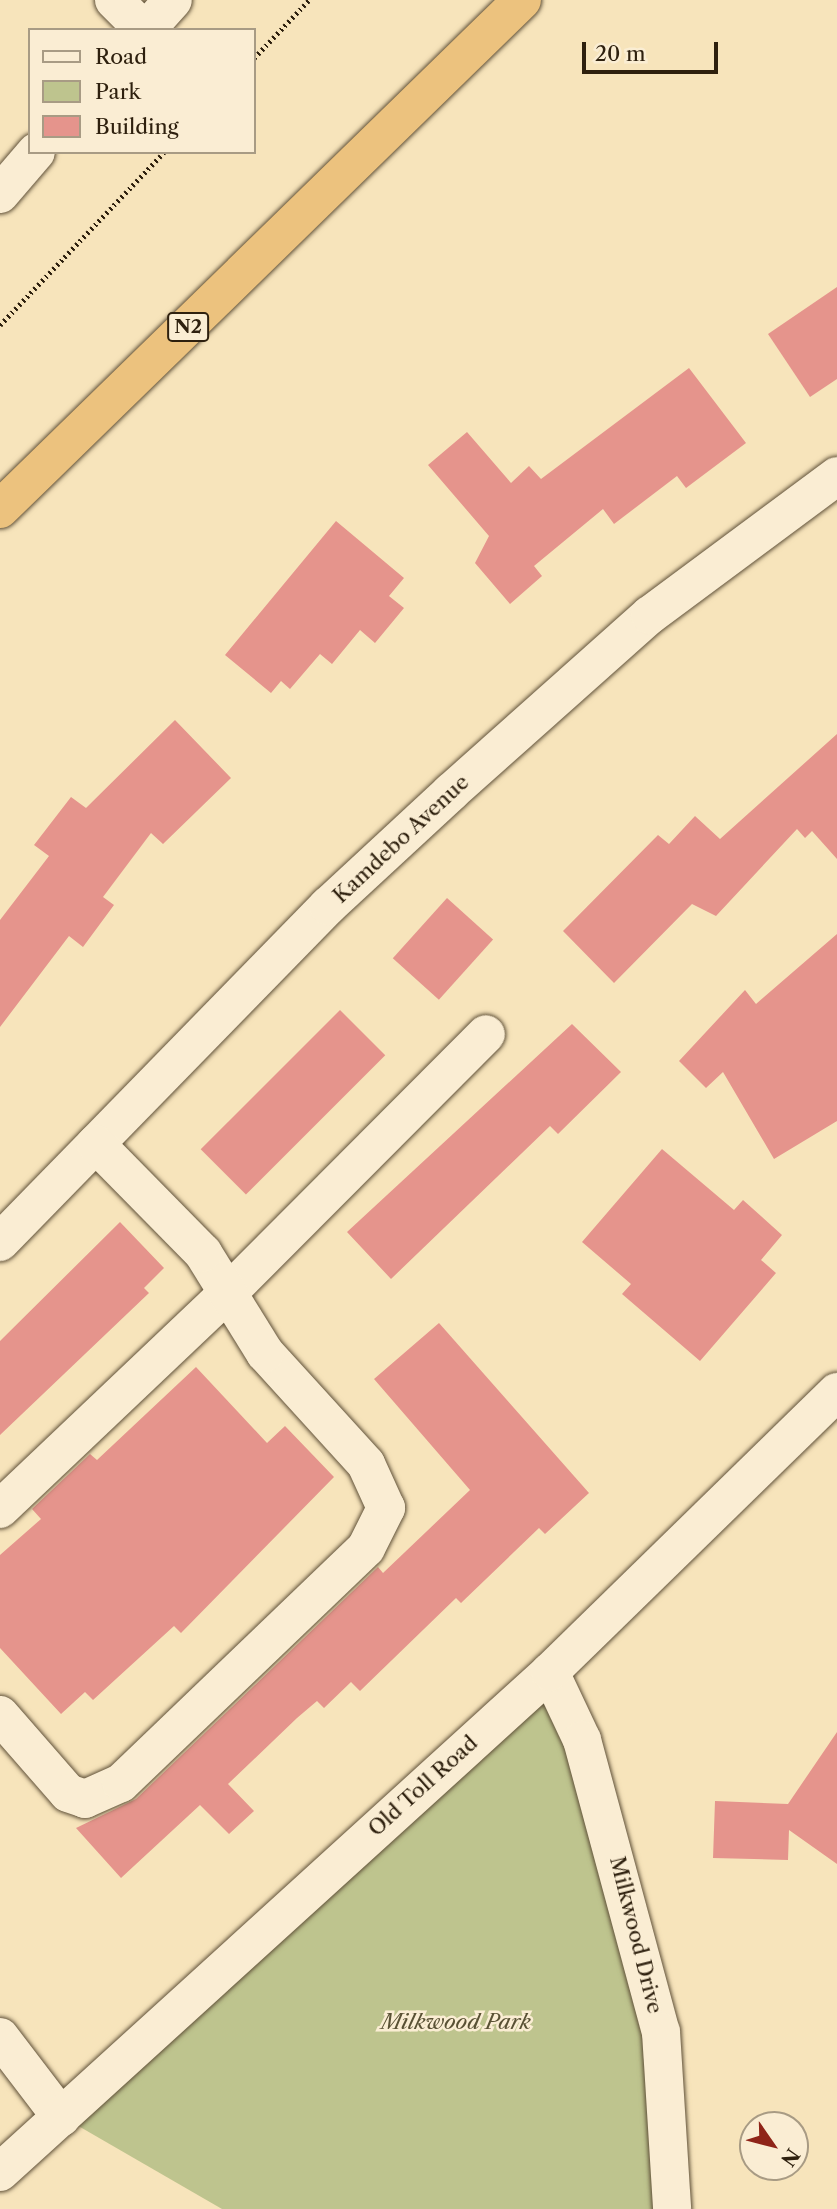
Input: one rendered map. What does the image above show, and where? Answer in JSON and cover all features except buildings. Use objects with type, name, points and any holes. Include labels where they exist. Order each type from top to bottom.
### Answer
[{"type":"highway","name":"N2","points":[[0,509],[522,0]]},
{"type":"street","points":[[114,0],[143,28]]},
{"type":"street","points":[[147,28],[173,0]]},
{"type":"street","points":[[0,194],[34,154]]},
{"type":"street","name":"Kamdebo Avenue","points":[[0,1242],[328,905],[451,792],[650,615],[837,476]]},
{"type":"street","points":[[0,1509],[231,1290],[486,1034]]},
{"type":"street","points":[[0,1715],[68,1793],[85,1799],[114,1787],[366,1548],[386,1508],[381,1485],[265,1353],[231,1290],[174,1218],[96,1144]]},
{"type":"street","name":"Old Toll Road","points":[[0,2172],[550,1672],[837,1392]]},
{"type":"street","name":"Milkwood Drive","points":[[550,1672],[582,1740],[661,2032],[672,2209]]},
{"type":"street","points":[[0,2038],[61,2117]]},
{"type":"path","points":[[256,56],[309,0]]},
{"type":"path","points":[[0,325],[162,154]]},
{"type":"green space","name":"Milkwood Park","points":[[548,1687],[650,2032],[664,2209],[222,2209],[68,2120]]}]
